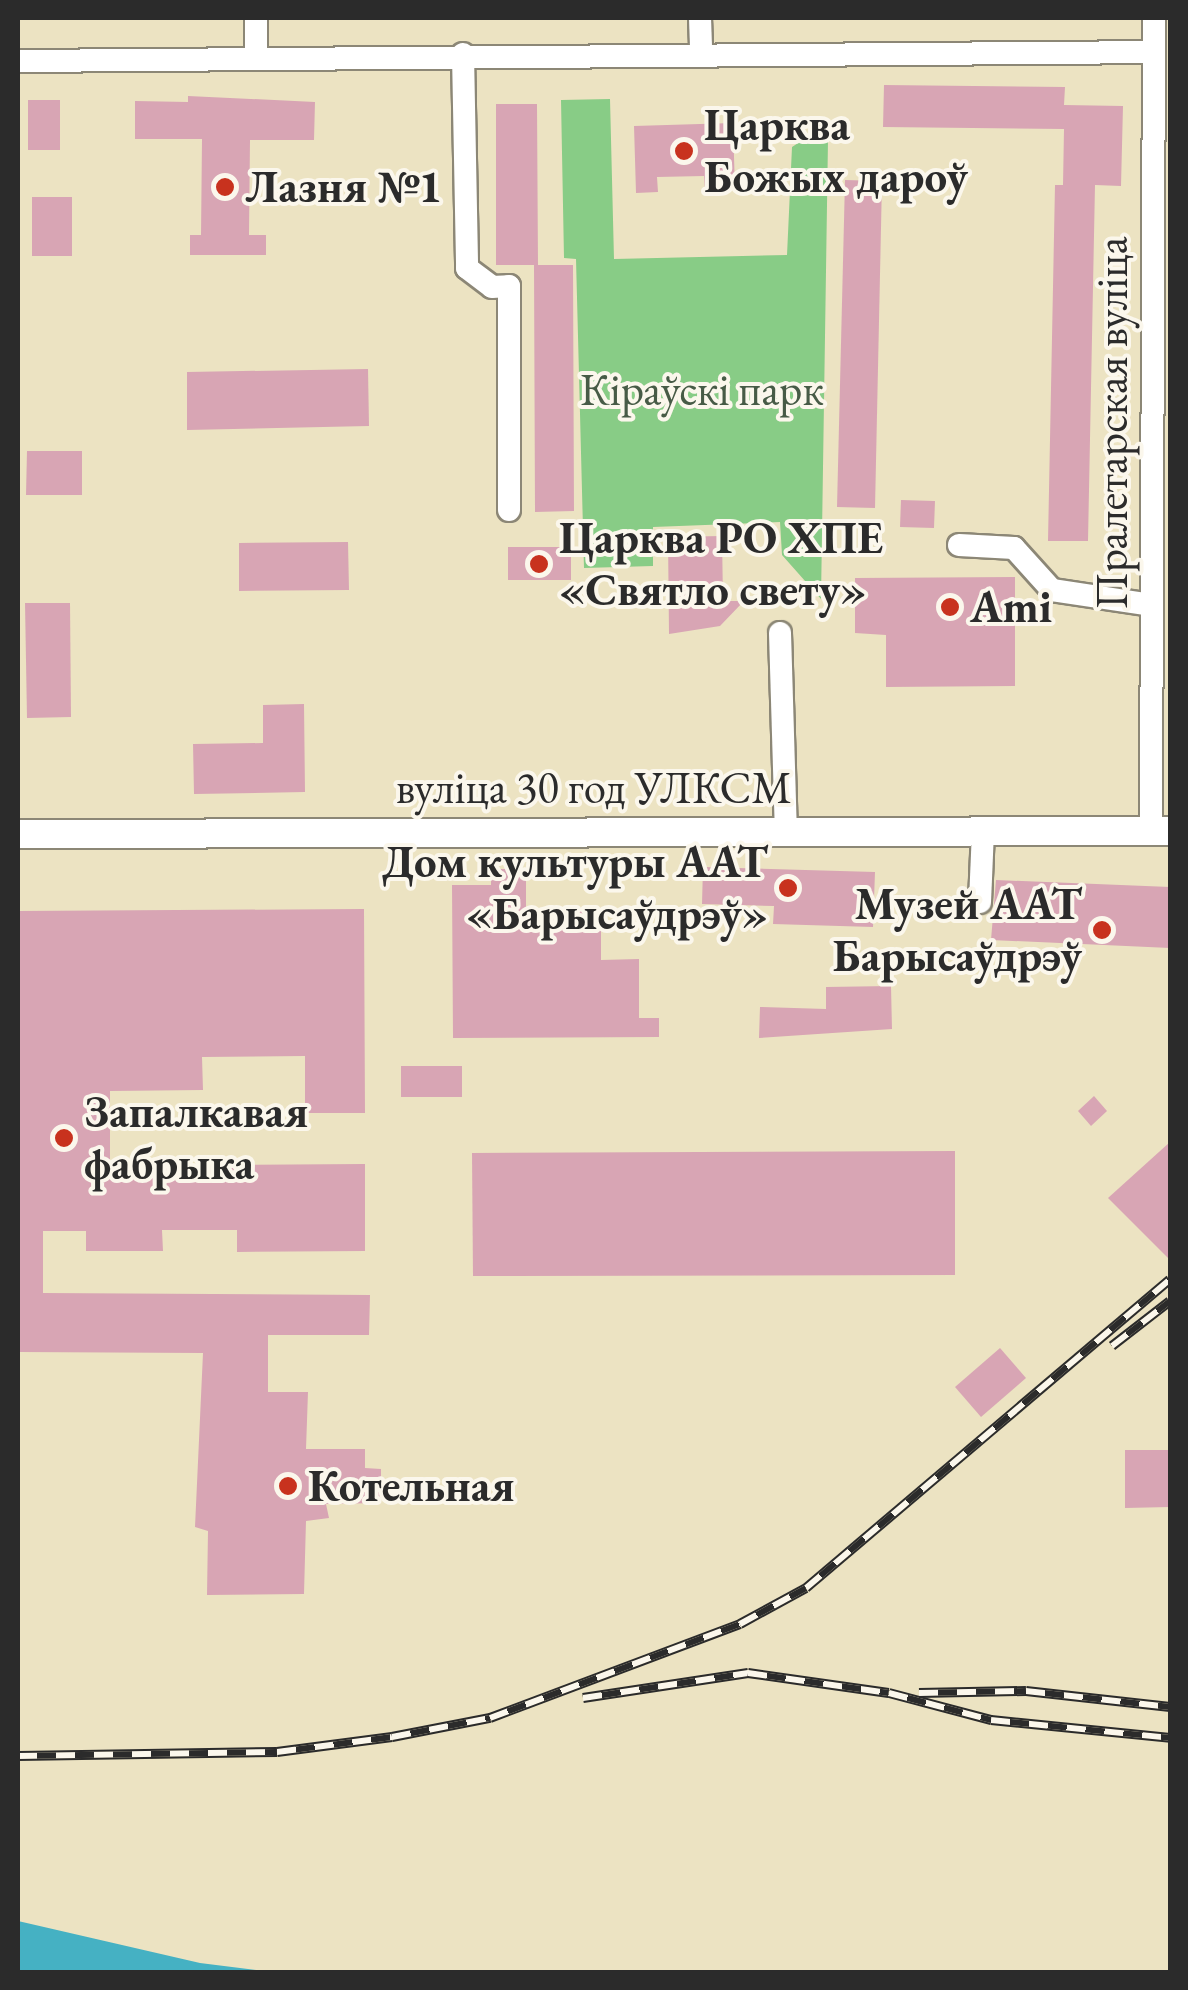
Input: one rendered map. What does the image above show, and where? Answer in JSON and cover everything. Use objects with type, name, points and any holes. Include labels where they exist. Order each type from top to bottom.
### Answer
[{"type":"main road","name":"вуліца 30 год УЛКСМ","points":[[18,834],[1161,830]]},
{"type":"street","points":[[256,18],[256,56]]},
{"type":"street","points":[[700,18],[700,52]]},
{"type":"street","name":"Пралетарская вуліца","points":[[1154,18],[1150,605],[1161,830]]},
{"type":"street","points":[[18,61],[700,52],[1154,52]]},
{"type":"street","points":[[464,54],[466,268],[492,288],[509,286],[509,510]]},
{"type":"street","points":[[960,544],[1014,548],[1052,590],[1150,605]]},
{"type":"street","points":[[780,634],[786,830]]},
{"type":"street","points":[[980,902],[983,829]]},
{"type":"green space","name":"Кіраўскі парк","points":[[610,99],[614,259],[787,255],[792,147],[809,136],[828,140],[821,599],[782,555],[780,522],[653,527],[653,566],[584,568],[576,259],[564,258],[561,100]]},
{"type":"water","points":[[18,1921],[200,1963],[273,1972],[18,1972]]},
{"type":"building","points":[[884,85],[1065,87],[1064,105],[1123,106],[1121,186],[1095,185],[1088,541],[1048,541],[1055,185],[1063,185],[1064,129],[883,127]]},
{"type":"building","name":"Лазня №1","points":[[188,96],[315,102],[314,140],[250,140],[249,235],[266,235],[266,255],[190,255],[190,235],[201,235],[202,139],[135,139],[135,101],[188,102]]},
{"type":"building","points":[[28,100],[60,100],[60,150],[28,150]]},
{"type":"building","points":[[496,104],[537,104],[538,265],[573,265],[574,511],[535,512],[534,265],[496,265]]},
{"type":"building","name":"Царква Божых дароў","points":[[733,123],[735,190],[705,191],[704,176],[657,177],[658,192],[636,193],[634,126]]},
{"type":"building","points":[[845,180],[882,181],[875,508],[837,507]]},
{"type":"building","points":[[32,197],[72,197],[72,256],[32,256]]},
{"type":"building","points":[[368,369],[369,426],[187,430],[187,372]]},
{"type":"building","points":[[27,451],[82,451],[82,495],[26,495]]},
{"type":"building","points":[[901,500],[935,501],[934,528],[900,527]]},
{"type":"building","points":[[722,536],[723,601],[744,601],[720,626],[669,634],[668,537]]},
{"type":"building","points":[[348,542],[349,590],[239,591],[239,543]]},
{"type":"building","name":"Царква РО ХПЕ «Святло свету»","points":[[508,547],[571,547],[571,580],[508,580]]},
{"type":"building","name":"Ami","points":[[1015,577],[1015,686],[886,687],[886,635],[855,633],[855,578]]},
{"type":"building","points":[[25,603],[70,603],[71,717],[27,718]]},
{"type":"building","points":[[304,704],[305,792],[194,794],[193,744],[263,743],[263,705]]},
{"type":"building","name":"Дом культуры ААТ «Барысаўдрэў»","points":[[703,867],[875,872],[873,927],[773,924],[774,906],[702,904]]},
{"type":"building","points":[[491,869],[526,869],[526,909],[601,908],[601,960],[639,959],[639,1018],[659,1018],[659,1037],[453,1038],[452,885],[491,885]]},
{"type":"building","points":[[996,880],[1170,887],[1170,948],[991,940]]},
{"type":"building","name":"Запалкавая фабрыка","points":[[364,909],[365,1113],[305,1113],[305,1056],[202,1057],[203,1090],[110,1091],[110,1166],[365,1164],[365,1251],[237,1252],[237,1230],[162,1230],[163,1251],[86,1251],[86,1231],[43,1231],[43,1293],[370,1295],[369,1335],[268,1335],[268,1392],[308,1392],[306,1449],[365,1449],[365,1468],[381,1469],[381,1503],[326,1504],[329,1518],[306,1521],[304,1594],[207,1595],[208,1531],[195,1527],[203,1353],[18,1352],[18,911]]},
{"type":"building","points":[[891,986],[892,1029],[759,1038],[760,1007],[826,1009],[826,987]]},
{"type":"building","points":[[401,1066],[462,1066],[462,1097],[401,1097]]},
{"type":"building","points":[[1094,1096],[1107,1111],[1091,1126],[1078,1111]]},
{"type":"building","points":[[1170,1142],[1170,1260],[1108,1198]]},
{"type":"building","points":[[955,1151],[955,1275],[473,1276],[472,1153]]},
{"type":"building","points":[[1000,1348],[1026,1378],[981,1417],[955,1387]]},
{"type":"building","points":[[1125,1450],[1170,1450],[1170,1507],[1125,1508]]},
{"type":"railway","points":[[18,1756],[277,1752],[392,1737],[490,1718],[740,1624],[806,1588],[1170,1279]]},
{"type":"railway","points":[[1112,1346],[1170,1301]]},
{"type":"railway","points":[[583,1698],[748,1673],[889,1693],[991,1720],[1170,1738]]},
{"type":"railway","points":[[919,1693],[1026,1691],[1170,1707]]},
{"type":"place","name":"Царква Божых дароў","points":[[684,151]]},
{"type":"place","name":"Лазня №1","points":[[225,187]]},
{"type":"place","name":"Царква РО ХПЕ «Святло свету»","points":[[539,564]]},
{"type":"place","name":"Ami","points":[[950,607]]},
{"type":"place","name":"Дом культуры ААТ «Барысаўдрэў»","points":[[788,888]]},
{"type":"place","name":"Музей ААТ Барысаўдрэў","points":[[1102,930]]},
{"type":"place","name":"Запалкавая фабрыка","points":[[64,1138]]},
{"type":"place","name":"Котельная","points":[[288,1486]]}]
